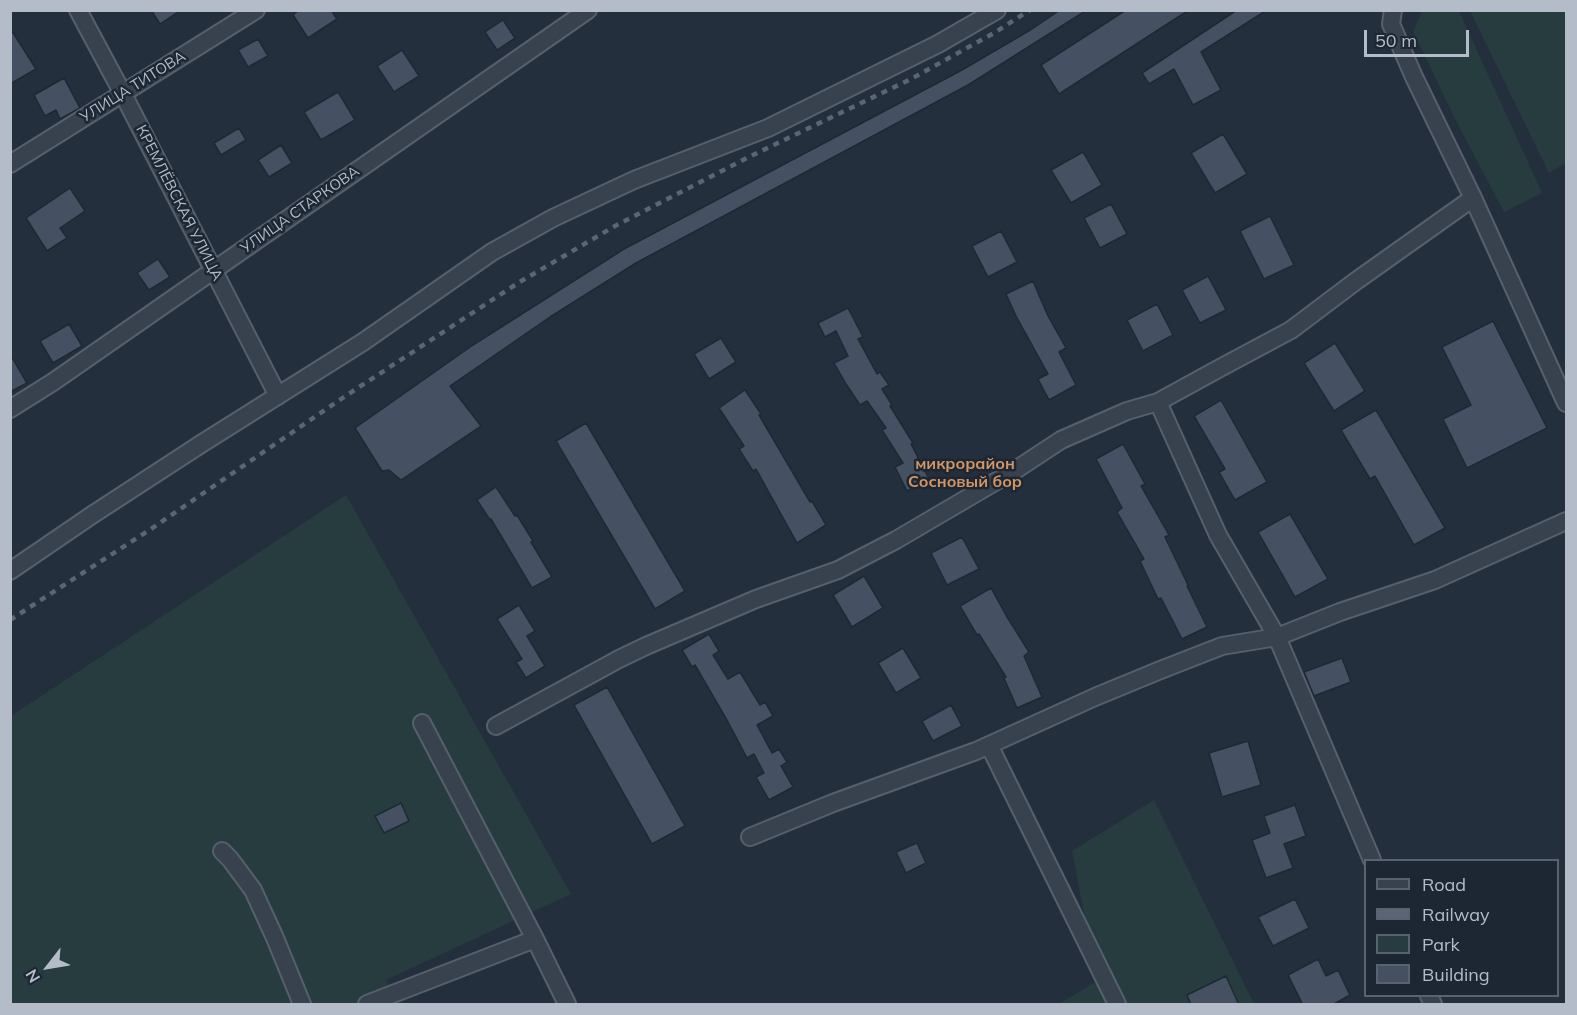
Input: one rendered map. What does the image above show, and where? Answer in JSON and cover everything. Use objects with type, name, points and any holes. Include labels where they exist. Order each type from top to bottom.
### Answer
[{"type":"street","name":"КРЕМЛЁВСКАЯ УЛИЦА","points":[[78,10],[278,396]]},
{"type":"street","name":"УЛИЦА ТИТОВА","points":[[10,164],[256,10]]},
{"type":"street","name":"УЛИЦА СТАРКОВА","points":[[10,409],[53,382],[588,10]]},
{"type":"street","points":[[10,571],[92,515],[363,342],[492,252],[553,218],[634,180],[768,128],[938,44],[997,10]]},
{"type":"street","points":[[1393,10],[1391,24],[1414,77],[1473,198],[1566,403]]},
{"type":"street","points":[[496,726],[619,658],[756,599],[838,570],[906,534],[1017,469],[1061,440],[1128,411],[1158,402],[1291,330],[1473,198]]},
{"type":"street","points":[[1158,402],[1218,535],[1277,637],[1371,859]]},
{"type":"street","points":[[750,837],[833,803],[989,745],[1105,693],[1222,646],[1277,637],[1340,612],[1435,580],[1566,520]]},
{"type":"street","points":[[422,723],[567,1005]]},
{"type":"street","points":[[989,745],[1117,1005]]},
{"type":"street","points":[[222,851],[253,890],[302,1005]]},
{"type":"street","points":[[368,1005],[535,939]]},
{"type":"green space","points":[[1422,11],[1459,11],[1542,193],[1504,212],[1454,117],[1413,31]]},
{"type":"green space","points":[[1470,11],[1566,11],[1566,163],[1549,173]]},
{"type":"green space","points":[[346,495],[571,894],[386,980],[398,1004],[11,1004],[11,716]]},
{"type":"green space","points":[[1154,800],[1254,1004],[1059,1004],[1097,981],[1072,851]]},
{"type":"building","points":[[151,10],[181,10],[160,24]]},
{"type":"building","points":[[299,10],[331,10],[337,19],[308,38],[293,15]]},
{"type":"building","points":[[1060,10],[1087,10],[968,85],[636,263],[550,317],[450,386],[481,426],[401,480],[389,470],[382,471],[355,428],[473,345],[624,249],[962,70]]},
{"type":"building","points":[[1126,10],[1189,10],[1059,94],[1041,65]]},
{"type":"building","points":[[1237,10],[1267,10],[1201,52],[1221,90],[1193,105],[1174,69],[1149,84],[1142,73]]},
{"type":"building","points":[[503,20],[515,38],[497,50],[485,32]]},
{"type":"building","points":[[10,28],[36,69],[10,84]]},
{"type":"building","points":[[258,39],[268,56],[248,67],[238,50]]},
{"type":"building","points":[[402,50],[419,76],[394,92],[377,66]]},
{"type":"building","points":[[64,78],[80,108],[60,119],[56,110],[45,116],[34,95]]},
{"type":"building","points":[[338,92],[355,120],[321,140],[304,112]]},
{"type":"building","points":[[239,128],[246,140],[221,155],[214,143]]},
{"type":"building","points":[[1223,134],[1247,174],[1215,193],[1191,153]]},
{"type":"building","points":[[281,145],[292,163],[269,177],[258,160]]},
{"type":"building","points":[[1083,152],[1102,185],[1071,203],[1051,170]]},
{"type":"building","points":[[70,188],[85,211],[60,228],[67,238],[47,251],[26,218]]},
{"type":"building","points":[[1111,204],[1127,234],[1100,248],[1084,218]]},
{"type":"building","points":[[1270,216],[1294,265],[1264,279],[1240,231]]},
{"type":"building","points":[[1001,231],[1017,262],[988,277],[972,246]]},
{"type":"building","points":[[158,259],[170,277],[149,290],[137,273]]},
{"type":"building","points":[[1208,276],[1226,310],[1200,323],[1182,290]]},
{"type":"building","points":[[1033,281],[1047,314],[1066,348],[1059,352],[1076,385],[1049,400],[1038,379],[1048,374],[1006,294]]},
{"type":"building","points":[[1157,304],[1173,335],[1143,351],[1127,320]]},
{"type":"building","points":[[848,308],[863,337],[858,339],[877,374],[880,372],[889,385],[882,389],[913,443],[911,444],[929,479],[907,491],[895,467],[903,463],[882,430],[886,428],[867,401],[860,405],[834,363],[848,356],[836,331],[825,337],[818,323]]},
{"type":"building","points":[[1493,321],[1547,428],[1467,468],[1443,419],[1471,405],[1442,347]]},
{"type":"building","points":[[69,324],[82,346],[53,363],[40,341]]},
{"type":"building","points":[[721,338],[736,362],[709,379],[694,354]]},
{"type":"building","points":[[1335,343],[1365,391],[1334,411],[1304,363]]},
{"type":"building","points":[[10,354],[27,383],[10,392]]},
{"type":"building","points":[[745,390],[810,502],[812,501],[826,525],[797,543],[756,469],[753,471],[739,449],[744,446],[719,408]]},
{"type":"building","points":[[1221,400],[1267,482],[1235,500],[1219,472],[1225,469],[1194,416]]},
{"type":"building","points":[[1376,410],[1445,528],[1414,545],[1375,476],[1370,479],[1341,430]]},
{"type":"building","points":[[586,423],[685,591],[655,609],[556,441]]},
{"type":"building","points":[[1123,444],[1145,484],[1141,486],[1169,535],[1165,537],[1207,627],[1182,639],[1161,598],[1158,599],[1140,561],[1144,559],[1117,512],[1122,508],[1096,459]]},
{"type":"building","points":[[496,487],[515,516],[517,515],[552,577],[532,588],[491,519],[477,500]]},
{"type":"building","points":[[1290,514],[1328,579],[1295,597],[1258,532]]},
{"type":"building","points":[[962,537],[979,569],[947,585],[931,553]]},
{"type":"building","points":[[864,576],[883,608],[852,627],[833,595]]},
{"type":"building","points":[[991,588],[1029,652],[1024,656],[1042,697],[1017,708],[1004,678],[1006,677],[960,606]]},
{"type":"building","points":[[519,605],[535,631],[527,636],[545,666],[526,678],[516,662],[522,659],[497,619]]},
{"type":"building","points":[[709,634],[719,651],[713,655],[728,679],[740,672],[760,705],[765,702],[773,716],[757,725],[772,753],[779,749],[787,762],[781,766],[793,787],[769,800],[756,777],[764,773],[754,754],[747,758],[695,665],[692,667],[682,650]]},
{"type":"building","points":[[903,648],[921,678],[896,693],[878,663]]},
{"type":"building","points":[[1342,658],[1351,682],[1314,696],[1304,672]]},
{"type":"building","points":[[607,687],[685,826],[652,844],[574,705]]},
{"type":"building","points":[[951,705],[962,726],[933,741],[922,721]]},
{"type":"building","points":[[1248,741],[1261,785],[1222,797],[1209,753]]},
{"type":"building","points":[[401,803],[409,821],[384,833],[375,816]]},
{"type":"building","points":[[1295,805],[1306,836],[1284,844],[1293,868],[1266,878],[1252,840],[1270,833],[1264,816]]},
{"type":"building","points":[[917,843],[926,863],[906,873],[896,852]]},
{"type":"building","points":[[1295,899],[1309,928],[1273,946],[1258,917]]},
{"type":"building","points":[[1318,959],[1326,976],[1338,970],[1350,995],[1332,1005],[1303,1005],[1288,975]]},
{"type":"building","points":[[1226,976],[1239,1005],[1191,1005],[1187,995]]},
{"type":"railway","points":[[10,620],[151,529],[341,399],[518,283],[615,226],[753,155],[911,79],[994,33],[1030,10]]},
{"type":"district","name":"микрорайон Сосновый бор","points":[[965,473]]}]
